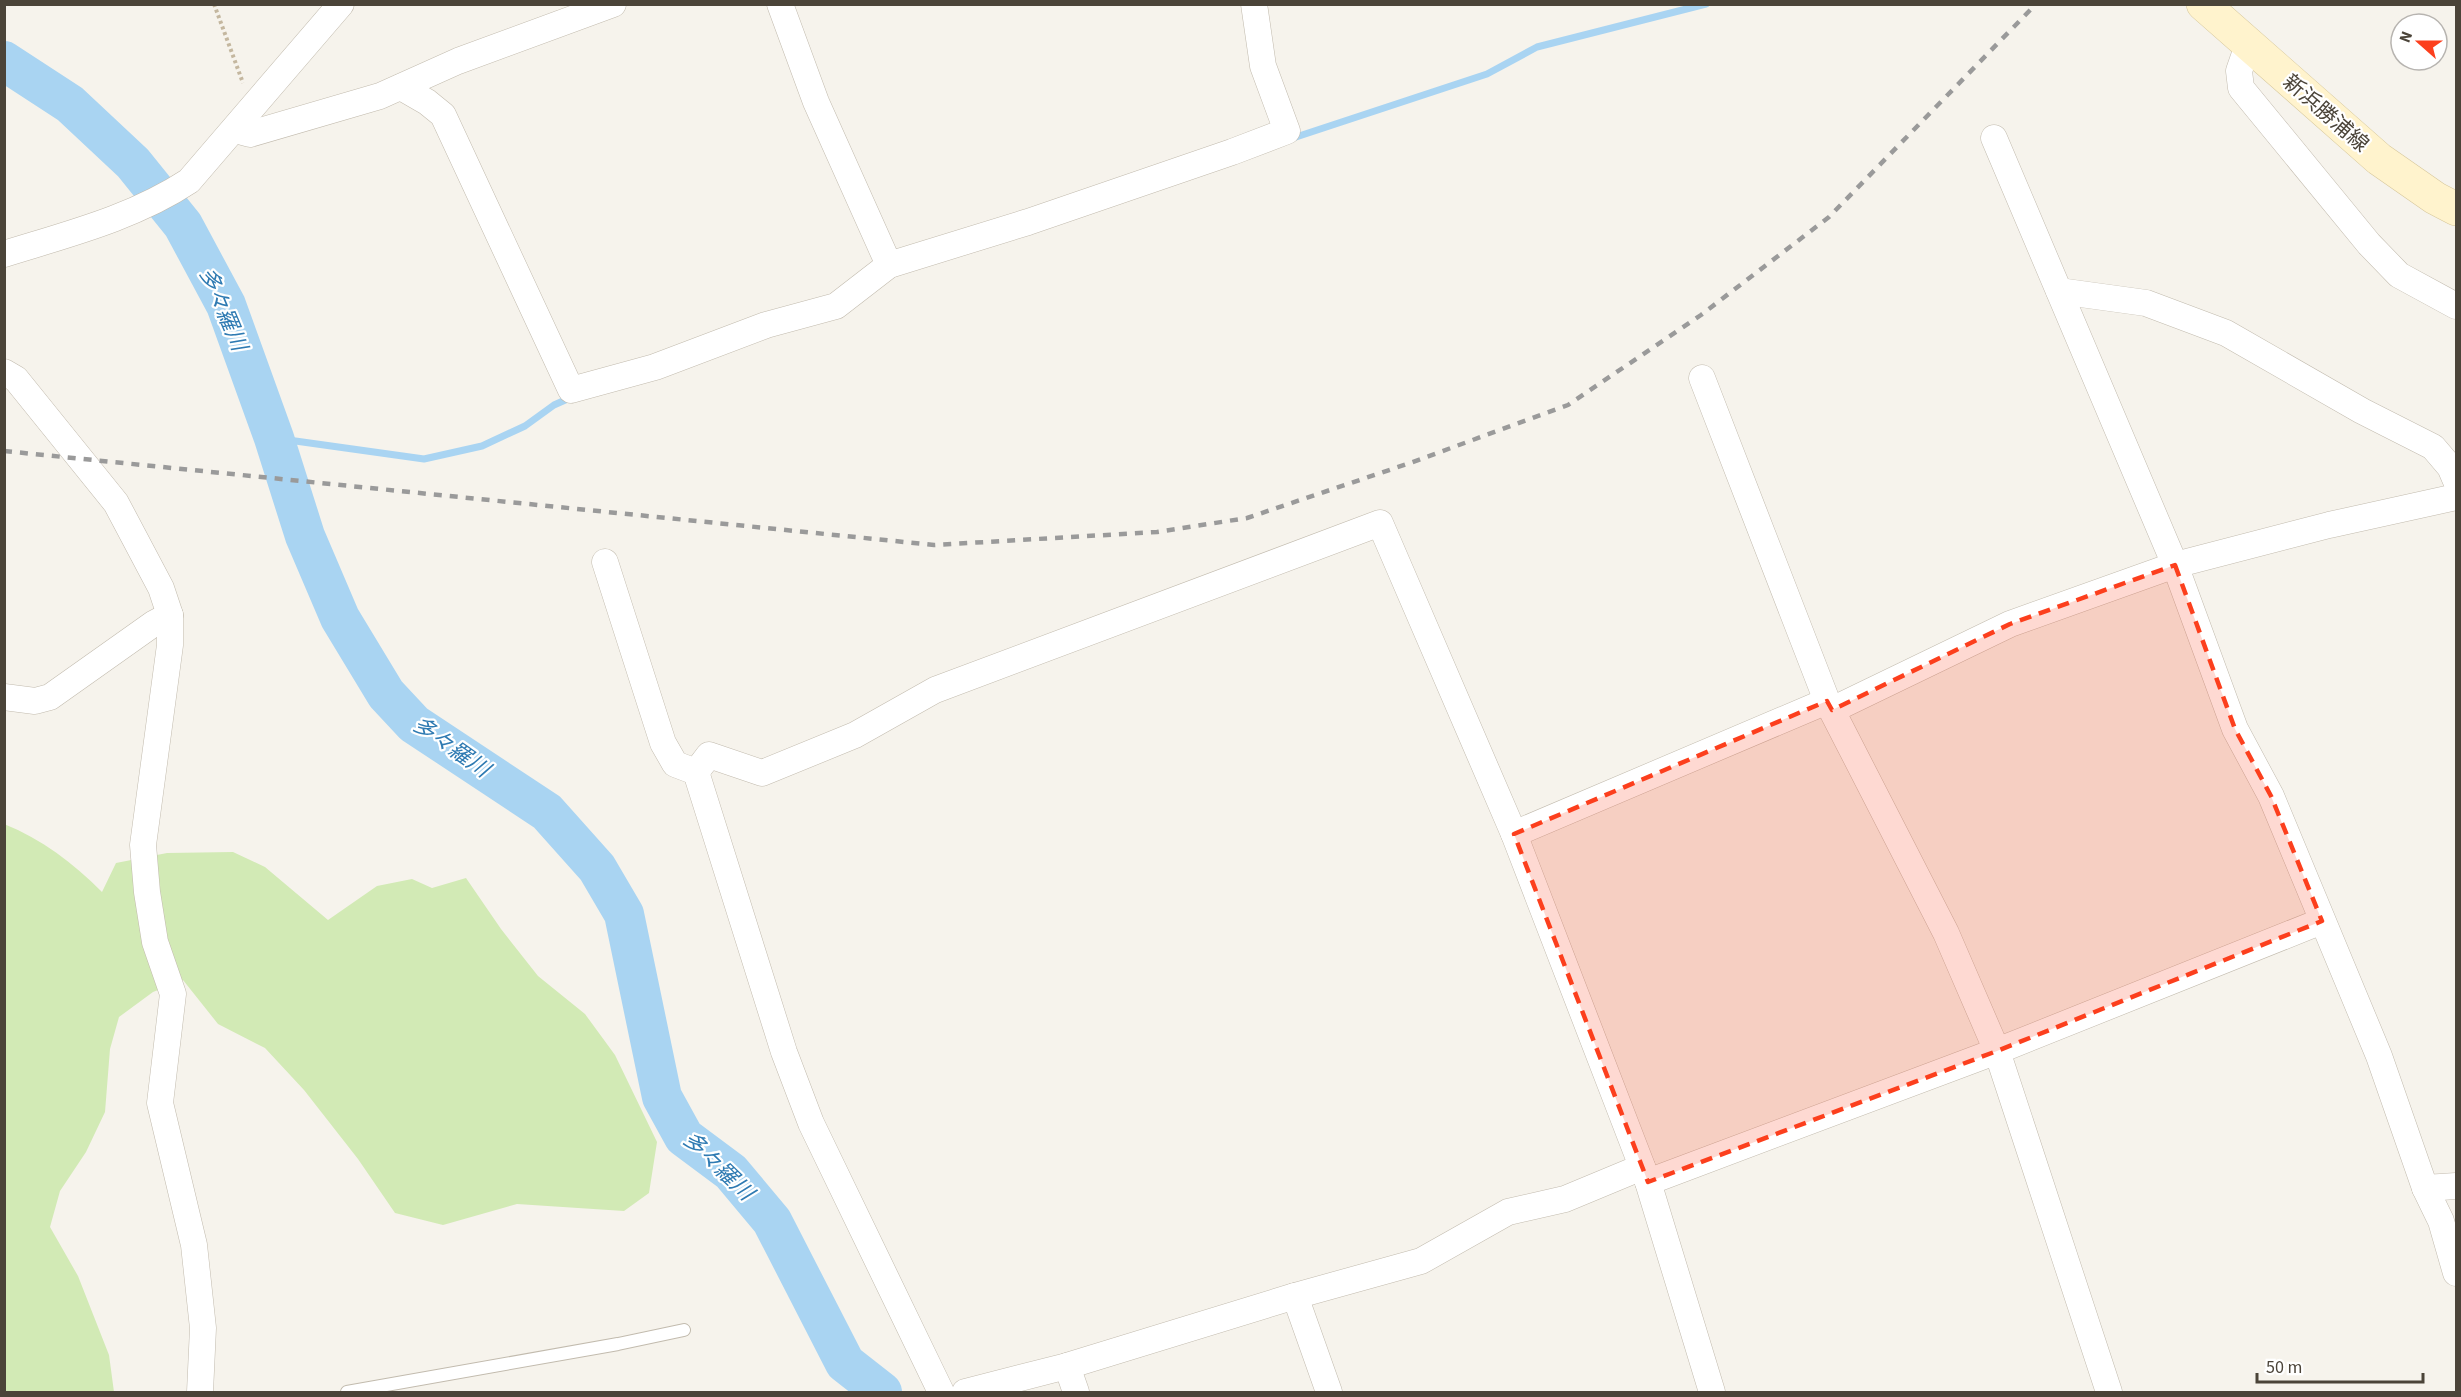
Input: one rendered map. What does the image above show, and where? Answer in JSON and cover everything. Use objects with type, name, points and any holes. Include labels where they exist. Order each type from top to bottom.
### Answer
[{"type":"main road","name":"新浜勝浦線","points":[[2204,4],[2379,159],[2435,198],[2457,209]]},
{"type":"street","points":[[4,254],[105,224],[172,192],[189,181],[341,4]]},
{"type":"street","points":[[235,130],[250,134],[380,96],[458,61],[613,4]]},
{"type":"street","points":[[780,4],[816,102],[889,265]]},
{"type":"street","points":[[401,87],[427,102],[443,115],[571,390],[655,367],[766,325],[836,306],[889,265],[1028,222],[1287,131],[1263,66],[1254,4]]},
{"type":"street","points":[[2248,45],[2239,70],[2241,88],[2369,244],[2399,275],[2457,306]]},
{"type":"street","points":[[1994,138],[2175,565],[2235,729],[2271,796],[2379,1056],[2425,1188],[2440,1221],[2457,1274]]},
{"type":"street","points":[[2059,291],[2146,303],[2226,333],[2361,411],[2433,447],[2450,467],[2457,481]]},
{"type":"street","points":[[4,372],[16,379],[116,503],[161,588],[170,615],[170,645],[143,844],[147,892],[155,942],[173,994],[160,1103],[194,1245],[203,1328],[200,1392]]},
{"type":"street","points":[[1702,378],[1830,705],[1946,933],[1997,1051],[2109,1392]]},
{"type":"street","points":[[1514,834],[1830,705],[2010,624],[2175,565],[2329,525],[2457,497]]},
{"type":"street","points":[[696,772],[709,755],[762,773],[855,735],[935,690],[1380,523],[1514,834],[1645,1174],[1712,1392]]},
{"type":"street","points":[[605,562],[663,743],[675,764],[696,772]]},
{"type":"street","points":[[4,697],[35,701],[50,697],[153,624],[170,615]]},
{"type":"street","points":[[696,772],[784,1052],[811,1124],[940,1392]]},
{"type":"street","points":[[965,1392],[1067,1366],[1295,1296],[1421,1261],[1508,1212],[1565,1199],[1645,1174],[1997,1051],[2322,921]]},
{"type":"street","points":[[2425,1188],[2457,1186]]},
{"type":"street","points":[[1295,1296],[1329,1392]]},
{"type":"street","points":[[1067,1366],[1076,1392]]},
{"type":"lane","points":[[347,1392],[618,1344],[684,1330]]},
{"type":"path","points":[[214,4],[253,109]]},
{"type":"highlighted area","points":[[2175,565],[2235,729],[2271,796],[2322,921],[1997,1051],[1648,1182],[1514,834],[1827,701],[1832,710],[2010,624]]},
{"type":"green space","points":[[4,824],[56,853],[102,892],[116,863],[167,853],[233,852],[265,867],[328,920],[377,886],[412,879],[432,888],[466,878],[501,929],[538,976],[585,1014],[615,1055],[657,1142],[649,1193],[624,1211],[517,1204],[443,1225],[395,1213],[358,1159],[304,1090],[265,1048],[218,1024],[183,980],[153,992],[119,1017],[110,1049],[105,1112],[86,1152],[60,1191],[50,1227],[78,1276],[109,1355],[114,1392],[5,1392]]},
{"type":"waterway","points":[[1290,139],[1487,74],[1537,47],[1706,4]]},
{"type":"waterway","name":"多々羅川","points":[[4,61],[70,104],[133,163],[183,225],[226,305],[274,438],[305,536],[340,618],[386,694],[414,724],[547,812],[597,868],[624,914],[662,1097],[684,1137],[731,1172],[772,1221],[845,1363],[882,1392]]},
{"type":"waterway","points":[[274,438],[424,459],[482,446],[525,426],[554,405],[572,397]]},
{"type":"railway","points":[[4,451],[934,545],[1157,532],[1247,518],[1410,463],[1568,405],[1701,315],[1829,217],[2036,4]]}]
